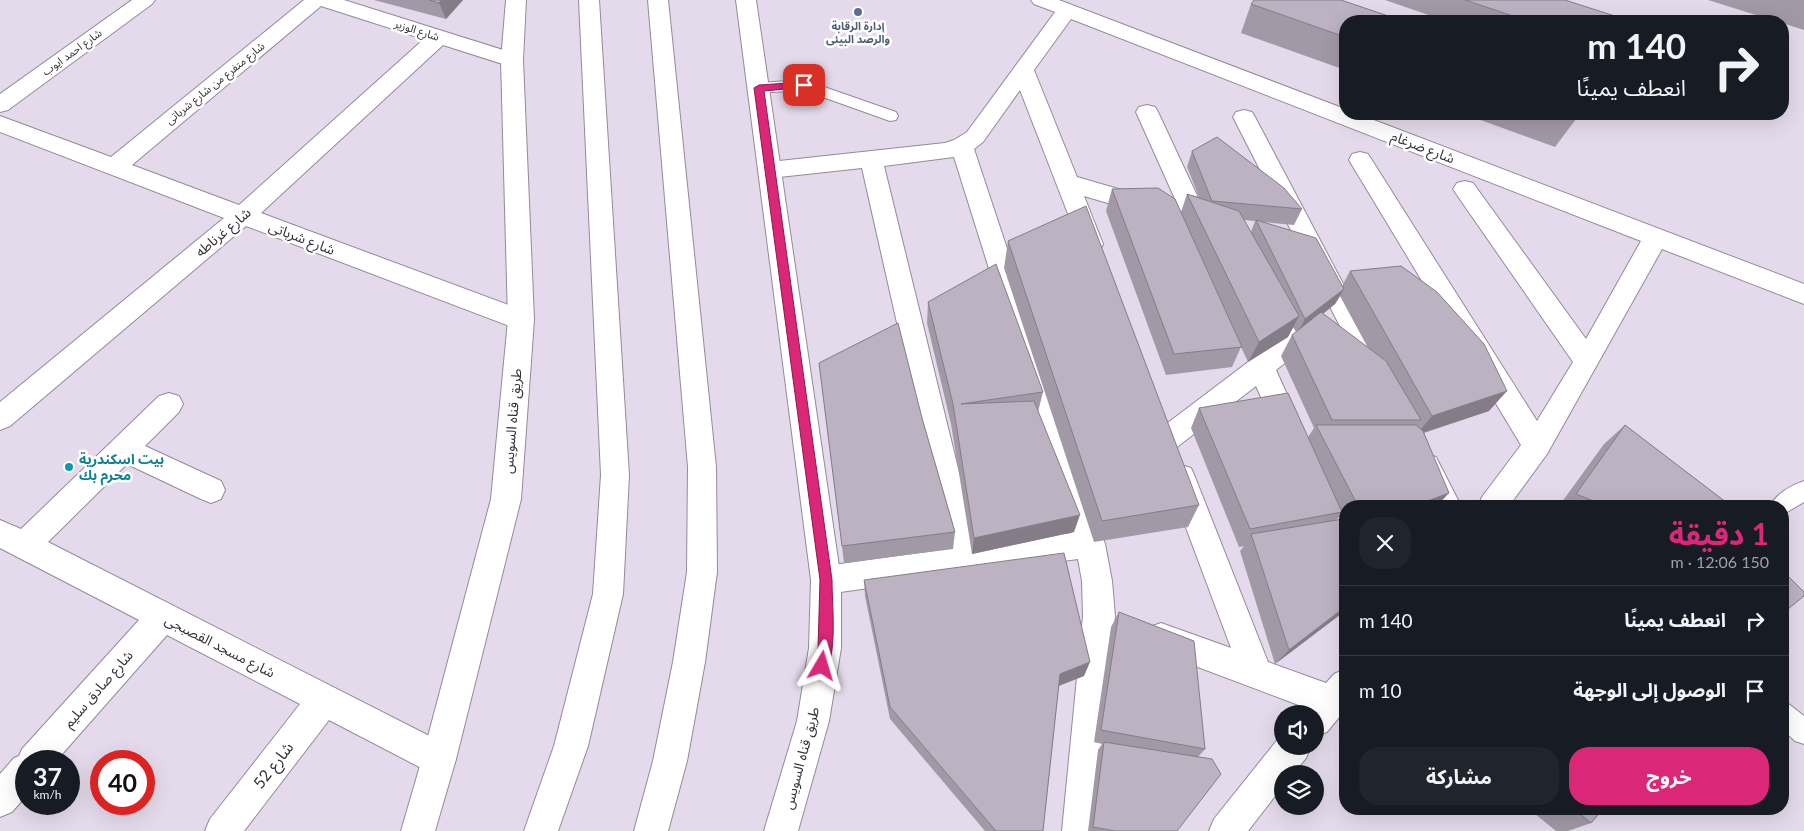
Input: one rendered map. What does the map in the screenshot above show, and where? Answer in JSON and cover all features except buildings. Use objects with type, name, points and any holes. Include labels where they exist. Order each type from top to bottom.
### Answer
[{"type":"main road","name":"شارع احمد ايوب","points":[[0,105],[145,0]]},
{"type":"main road","name":"شارع متفرع من شارع شرباتى","points":[[114,167],[316,0]]},
{"type":"main road","name":"شارع الوزير","points":[[322,0],[512,60]]},
{"type":"main road","name":"طريق قناه السويس","points":[[418,831],[439,759],[506,499],[521,320],[512,60],[516,0]]},
{"type":"main road","points":[[541,831],[571,746],[608,594],[613,515],[615,475],[589,0]]},
{"type":"main road","points":[[650,831],[670,761],[689,662],[702,572],[702,467],[658,0]]},
{"type":"main road","name":"طريق قناه السويس","points":[[746,0],[826,580],[825,648],[813,720],[781,831]]},
{"type":"main road","name":"شارع ضرغام","points":[[1042,0],[1339,115]]},
{"type":"main road","points":[[770,170],[946,151],[962,146],[975,136],[1067,10]]},
{"type":"main road","name":"شارع غرناطه","points":[[0,418],[243,215],[439,37]]},
{"type":"main road","points":[[1023,69],[1099,265]]},
{"type":"main road","points":[[1147,112],[1188,228]]},
{"type":"main road","points":[[1244,117],[1315,252],[1344,295],[1388,393]]},
{"type":"main road","name":"شارع ضرغام","points":[[1352,120],[1804,294]]},
{"type":"main road","name":"شارع شرباتى","points":[[0,124],[521,320]]},
{"type":"main road","points":[[962,146],[1090,544],[1097,581],[1120,623],[1079,831]]},
{"type":"main road","points":[[871,159],[966,561]]},
{"type":"main road","points":[[1360,160],[1537,446]]},
{"type":"main road","points":[[1067,183],[1169,211],[1188,228],[1220,226]]},
{"type":"main road","points":[[1465,189],[1587,362]]},
{"type":"main road","points":[[1496,500],[1537,446],[1587,362],[1656,237]]},
{"type":"main road","points":[[1286,244],[1315,252]]},
{"type":"main road","points":[[1403,281],[1432,278]]},
{"type":"main road","points":[[1167,439],[1247,370],[1288,331],[1344,295]]},
{"type":"main road","points":[[1247,370],[1301,457]]},
{"type":"main road","points":[[7,539],[124,449],[169,404]]},
{"type":"main road","points":[[1156,412],[1256,672]]},
{"type":"main road","points":[[1415,445],[1444,500]]},
{"type":"main road","points":[[124,449],[211,490]]},
{"type":"main road","name":"شارع مسجد القصبجى","points":[[7,539],[439,759]]},
{"type":"main road","points":[[826,580],[1090,544]]},
{"type":"main road","name":"شارع صادق سليم","points":[[44,750],[162,617]]},
{"type":"main road","points":[[1120,623],[1256,672],[1330,702]]},
{"type":"main road","name":"شارع 52","points":[[222,831],[324,700]]},
{"type":"main road","points":[[1226,831],[1287,755]]},
{"type":"main road","points":[[0,800],[15,783]]},
{"type":"lane","points":[[759,88],[804,85],[890,116]]},
{"type":"lane","points":[[1789,500],[1804,490]]},
{"type":"lane","points":[[1789,718],[1804,732]]},
{"type":"place","name":"إدارة الرقابة والرصد البيئى","points":[[858,12]]},
{"type":"place","name":"بيت اسكندرية محرم بك","points":[[69,467]]},
{"type":"route","points":[[804,85],[759,88],[826,580],[825,648],[822,666]]}]
